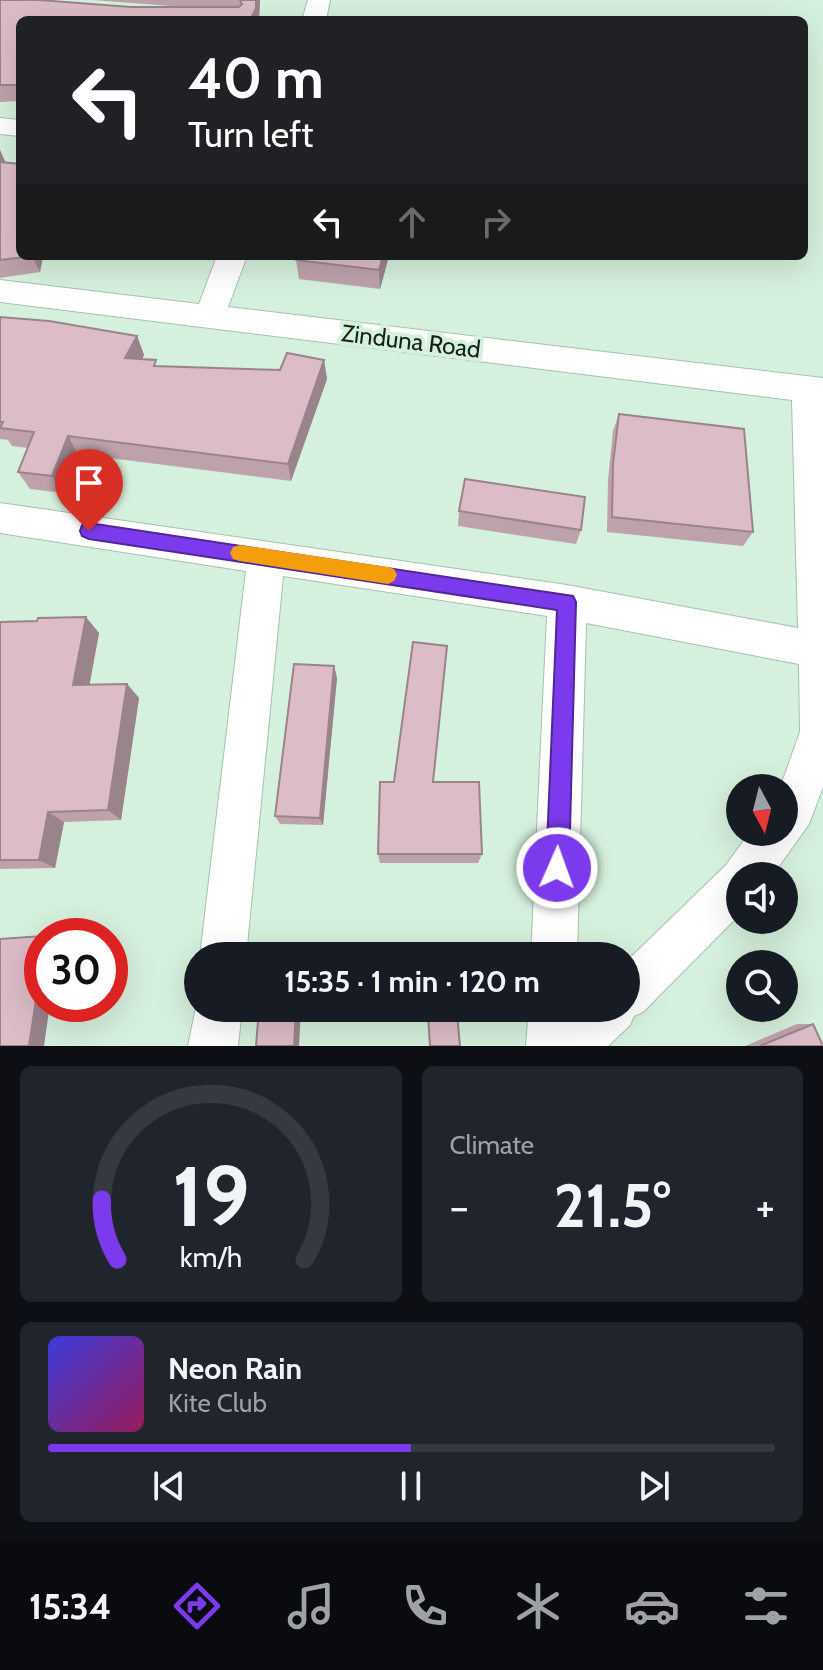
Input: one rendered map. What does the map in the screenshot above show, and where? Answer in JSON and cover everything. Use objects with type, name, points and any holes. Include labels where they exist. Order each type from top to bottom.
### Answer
[{"type":"street","points":[[209,317],[230,260]]},
{"type":"street","name":"Zinduna Road","points":[[0,291],[815,390]]},
{"type":"street","points":[[798,798],[821,732],[815,390]]},
{"type":"street","points":[[0,518],[567,602],[820,650]]},
{"type":"street","points":[[225,942],[266,557]]},
{"type":"street","points":[[555,942],[567,602]]},
{"type":"street","points":[[640,981],[726,896]]},
{"type":"street","points":[[213,1046],[216,1022]]},
{"type":"street","points":[[551,1046],[552,1022]]},
{"type":"street","points":[[573,1046],[598,1022]]},
{"type":"building","points":[[0,0],[131,7],[239,7],[242,4],[240,0],[256,0],[252,16],[16,16],[16,85],[0,85]]},
{"type":"building","points":[[0,162],[16,164],[16,258],[0,260]]},
{"type":"building","points":[[296,260],[382,260],[379,270]]},
{"type":"building","points":[[0,317],[49,321],[137,336],[125,358],[156,360],[154,366],[280,370],[287,353],[324,360],[288,464],[68,436],[52,476],[18,472],[34,432],[0,428],[3,422],[0,422]]},
{"type":"building","points":[[619,414],[744,429],[753,532],[612,517],[613,464]]},
{"type":"building","points":[[465,479],[585,497],[581,530],[459,511]]},
{"type":"building","points":[[86,617],[73,685],[127,684],[108,810],[48,812],[39,860],[0,860],[0,622]]},
{"type":"building","points":[[413,642],[447,646],[433,782],[479,782],[482,854],[378,854],[380,782],[394,782]]},
{"type":"building","points":[[294,664],[334,666],[320,818],[275,816]]},
{"type":"building","points":[[24,937],[24,1022],[33,1022],[29,1046],[0,1046],[0,939]]},
{"type":"building","points":[[258,1022],[295,1022],[294,1046],[256,1046]]},
{"type":"building","points":[[428,1022],[458,1022],[460,1046],[430,1046]]},
{"type":"building","points":[[813,1024],[823,1046],[760,1046]]},
{"type":"slow traffic","points":[[240,553],[388,575]]},
{"type":"route","points":[[89,531],[567,602],[557,868]]}]
